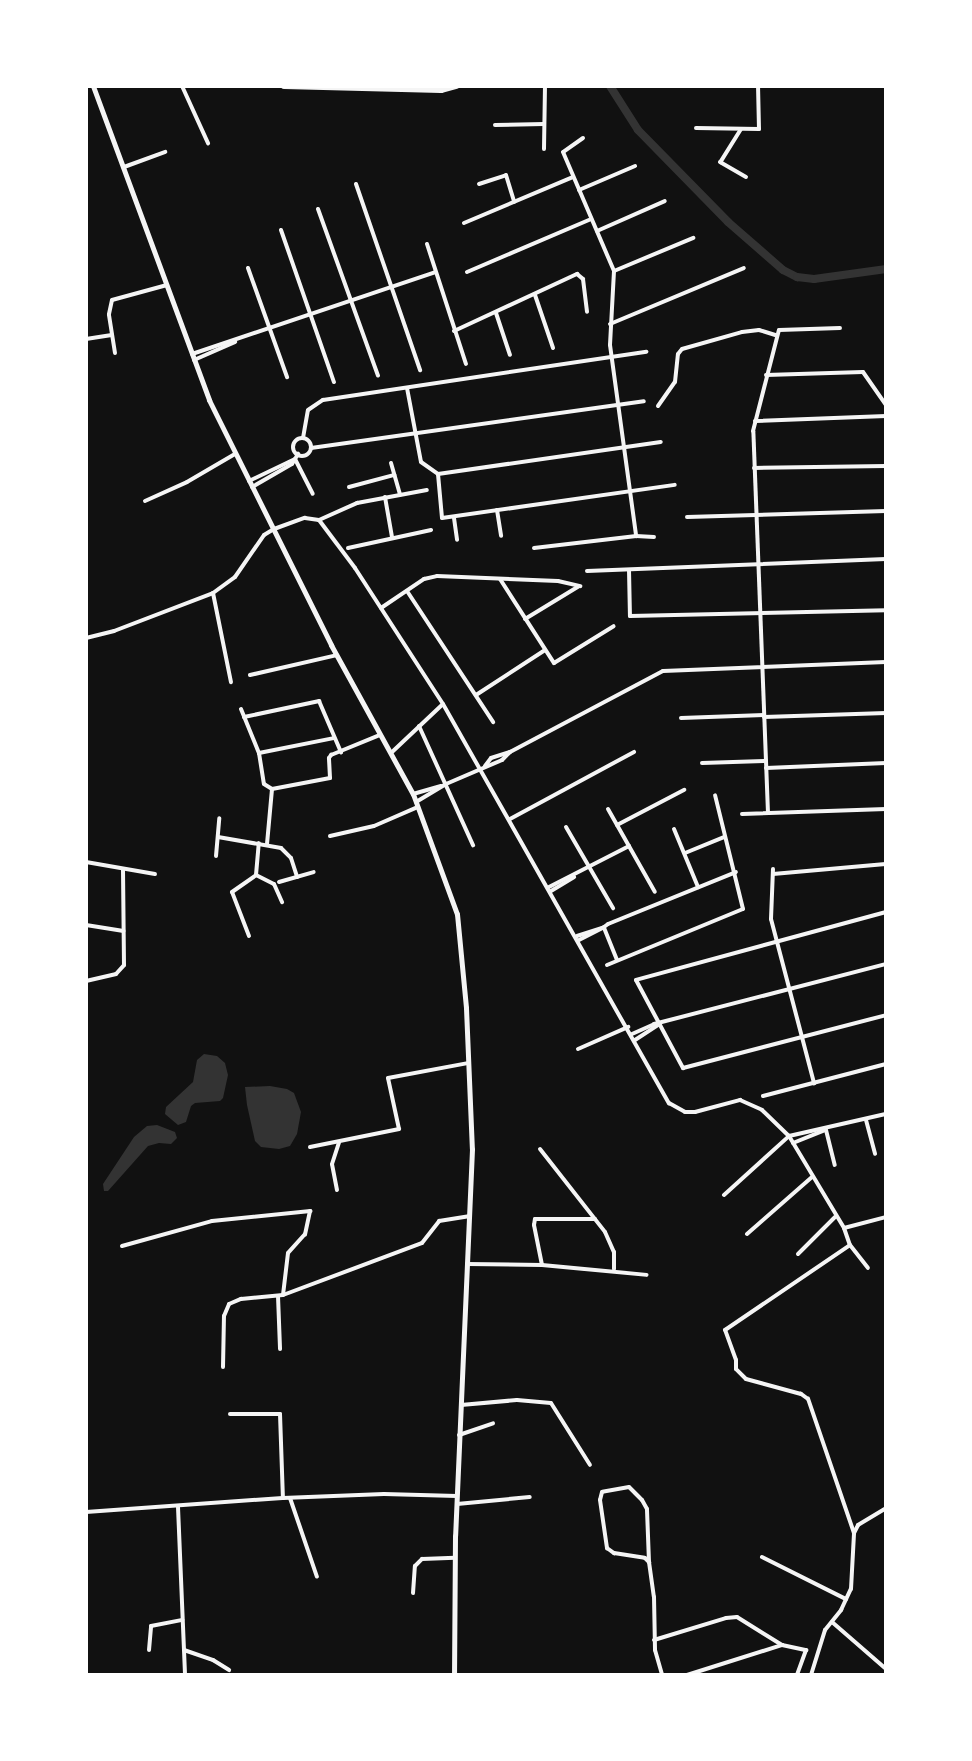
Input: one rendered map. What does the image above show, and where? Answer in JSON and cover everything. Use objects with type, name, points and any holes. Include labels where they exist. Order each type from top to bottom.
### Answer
[{"type":"main road","points":[[284,86],[440,90],[456,86]]},
{"type":"street","points":[[93,86],[193,357],[236,454],[337,655],[413,794],[457,914],[466,1008],[472,1149],[457,1496],[454,1675]]},
{"type":"street","points":[[182,86],[208,143]]},
{"type":"street","points":[[544,149],[545,86]]},
{"type":"street","points":[[696,128],[759,129],[758,86]]},
{"type":"street","points":[[495,125],[544,124]]},
{"type":"street","points":[[740,129],[720,162],[746,177]]},
{"type":"street","points":[[584,138],[563,152],[614,271],[610,324],[612,358],[636,536]]},
{"type":"street","points":[[124,167],[165,152]]},
{"type":"street","points":[[579,190],[635,166]]},
{"type":"street","points":[[479,184],[506,175],[514,202]]},
{"type":"street","points":[[464,223],[573,177]]},
{"type":"street","points":[[356,184],[390,288],[420,370]]},
{"type":"street","points":[[597,230],[665,201]]},
{"type":"street","points":[[318,209],[378,376]]},
{"type":"street","points":[[467,272],[591,219]]},
{"type":"street","points":[[281,230],[334,382]]},
{"type":"street","points":[[614,271],[693,238]]},
{"type":"street","points":[[427,244],[466,364]]},
{"type":"street","points":[[248,268],[287,376]]},
{"type":"street","points":[[610,324],[744,268]]},
{"type":"street","points":[[193,357],[435,272]]},
{"type":"street","points":[[454,331],[577,274],[583,279],[587,312]]},
{"type":"street","points":[[115,353],[109,314],[112,300],[167,285]]},
{"type":"street","points":[[535,295],[553,348]]},
{"type":"street","points":[[496,313],[510,355]]},
{"type":"street","points":[[768,813],[754,468],[755,421],[776,335],[779,330],[840,328]]},
{"type":"street","points":[[658,406],[676,382],[678,354],[682,349],[742,332],[759,330],[776,335]]},
{"type":"street","points":[[86,339],[112,335]]},
{"type":"street","points":[[298,454],[294,444],[303,438],[308,410],[316,402],[646,352]]},
{"type":"street","points":[[766,376],[863,372],[886,404]]},
{"type":"street","points":[[407,388],[414,434],[421,462],[438,474],[661,442]]},
{"type":"street","points":[[311,448],[644,401]]},
{"type":"street","points":[[755,421],[886,416]]},
{"type":"street","points":[[303,438],[308,440],[311,448]]},
{"type":"street","points":[[298,454],[307,455],[311,448]]},
{"type":"street","points":[[145,501],[188,482],[236,454]]},
{"type":"street","points":[[251,484],[295,459],[298,454]]},
{"type":"street","points":[[295,459],[313,494]]},
{"type":"street","points":[[391,463],[400,495]]},
{"type":"street","points":[[754,468],[886,466]]},
{"type":"street","points":[[438,474],[442,518],[454,518],[497,510],[675,485]]},
{"type":"street","points":[[349,486],[394,475]]},
{"type":"street","points":[[86,638],[114,632],[213,593],[235,577],[264,535],[274,529],[305,518],[319,520],[357,503],[427,490]]},
{"type":"street","points":[[385,497],[392,537]]},
{"type":"street","points":[[497,510],[501,536]]},
{"type":"street","points":[[687,518],[886,511]]},
{"type":"street","points":[[454,518],[457,540]]},
{"type":"street","points":[[319,520],[381,608],[483,767],[510,819],[669,1103],[677,1110],[695,1112],[740,1100],[747,1101],[762,1110],[789,1136],[835,1216],[844,1228],[850,1245],[868,1268]]},
{"type":"street","points":[[348,548],[431,530]]},
{"type":"street","points":[[534,548],[636,536],[654,538]]},
{"type":"street","points":[[587,571],[886,559]]},
{"type":"street","points":[[629,570],[630,616],[886,610]]},
{"type":"street","points":[[381,608],[424,579],[437,576],[558,581],[580,586],[525,619]]},
{"type":"street","points":[[500,579],[554,662],[614,626]]},
{"type":"street","points":[[407,590],[493,722]]},
{"type":"street","points":[[213,593],[231,682]]},
{"type":"street","points":[[476,696],[545,650]]},
{"type":"street","points":[[250,676],[337,655]]},
{"type":"street","points":[[413,794],[441,786],[502,760],[510,752],[663,670],[886,662]]},
{"type":"street","points":[[244,717],[319,701],[341,752]]},
{"type":"street","points":[[391,753],[443,704]]},
{"type":"street","points":[[241,708],[259,753],[264,784],[272,789],[330,778],[328,758],[380,735]]},
{"type":"street","points":[[681,718],[886,712]]},
{"type":"street","points":[[419,726],[474,845]]},
{"type":"street","points":[[259,753],[334,738]]},
{"type":"street","points":[[510,819],[634,752]]},
{"type":"street","points":[[702,763],[766,761]]},
{"type":"street","points":[[766,768],[886,763]]},
{"type":"street","points":[[330,836],[374,826],[417,804],[441,786]]},
{"type":"street","points":[[267,844],[272,789]]},
{"type":"street","points":[[617,825],[684,790]]},
{"type":"street","points":[[607,965],[740,912],[742,903],[736,872],[724,837],[715,795]]},
{"type":"street","points":[[608,809],[655,892]]},
{"type":"street","points":[[742,814],[886,809]]},
{"type":"street","points":[[216,856],[219,818]]},
{"type":"street","points":[[566,827],[613,908]]},
{"type":"street","points":[[674,829],[698,887]]},
{"type":"street","points":[[218,837],[267,844],[288,853],[297,877]]},
{"type":"street","points":[[685,853],[724,837]]},
{"type":"street","points":[[250,936],[232,892],[256,875],[259,843]]},
{"type":"street","points":[[550,889],[629,846]]},
{"type":"street","points":[[86,862],[155,874]]},
{"type":"street","points":[[814,1083],[788,990],[771,919],[773,872],[886,864]]},
{"type":"street","points":[[86,981],[103,979],[122,970],[125,958],[122,869]]},
{"type":"street","points":[[279,882],[314,872]]},
{"type":"street","points":[[578,938],[736,872]]},
{"type":"street","points":[[256,875],[274,884],[282,902]]},
{"type":"street","points":[[886,912],[776,940],[636,980],[683,1068],[886,1015]]},
{"type":"street","points":[[86,925],[124,931]]},
{"type":"street","points":[[604,927],[617,960]]},
{"type":"street","points":[[632,1034],[660,1024],[886,964]]},
{"type":"street","points":[[635,1040],[660,1024]]},
{"type":"street","points":[[578,1049],[628,1027]]},
{"type":"street","points":[[310,1147],[398,1129],[388,1078],[468,1063]]},
{"type":"street","points":[[763,1096],[886,1064]]},
{"type":"street","points":[[793,1144],[826,1130],[886,1114]]},
{"type":"street","points":[[866,1120],[875,1154]]},
{"type":"street","points":[[724,1195],[789,1136],[812,1130],[826,1130]]},
{"type":"street","points":[[826,1130],[835,1164]]},
{"type":"street","points":[[337,1190],[332,1164],[339,1142]]},
{"type":"street","points":[[540,1149],[596,1219],[613,1248],[614,1270]]},
{"type":"street","points":[[747,1234],[812,1177]]},
{"type":"street","points":[[122,1246],[212,1221],[310,1211],[305,1234],[288,1253],[284,1295]]},
{"type":"street","points":[[223,1366],[224,1316],[229,1304],[241,1299],[284,1295],[422,1243],[439,1221],[469,1216]]},
{"type":"street","points":[[798,1254],[835,1216]]},
{"type":"street","points":[[844,1228],[886,1217]]},
{"type":"street","points":[[542,1265],[534,1225],[535,1219],[596,1219]]},
{"type":"street","points":[[811,1675],[825,1630],[846,1599],[854,1563],[854,1533],[808,1398],[801,1394],[746,1379],[736,1369],[736,1360],[725,1330],[850,1245]]},
{"type":"street","points":[[468,1264],[542,1265],[614,1270],[647,1275]]},
{"type":"street","points":[[278,1296],[280,1349]]},
{"type":"street","points":[[461,1405],[517,1400],[551,1403],[590,1465]]},
{"type":"street","points":[[230,1414],[280,1414],[283,1498]]},
{"type":"street","points":[[460,1435],[493,1423]]},
{"type":"street","points":[[649,1562],[645,1558],[614,1553],[607,1548],[600,1500],[602,1492],[629,1487],[642,1500],[647,1509],[649,1562],[654,1597],[654,1640],[662,1675]]},
{"type":"street","points":[[86,1512],[178,1507],[283,1498],[384,1494],[457,1496]]},
{"type":"street","points":[[457,1504],[530,1497]]},
{"type":"street","points":[[290,1498],[317,1577]]},
{"type":"street","points":[[178,1507],[185,1675]]},
{"type":"street","points":[[854,1533],[858,1525],[886,1508]]},
{"type":"street","points":[[762,1557],[846,1599]]},
{"type":"street","points":[[413,1593],[415,1566],[422,1559],[455,1558]]},
{"type":"street","points":[[654,1640],[732,1617],[742,1620],[782,1645],[806,1650],[797,1675]]},
{"type":"street","points":[[149,1650],[151,1626],[182,1620]]},
{"type":"street","points":[[832,1622],[886,1670]]},
{"type":"street","points":[[687,1675],[782,1645]]},
{"type":"street","points":[[184,1650],[213,1660],[229,1670]]},
{"type":"shaded area","points":[[204,1054],[217,1056],[225,1063],[228,1075],[223,1098],[220,1101],[195,1103],[191,1106],[186,1122],[178,1125],[165,1114],[166,1107],[193,1082],[197,1060]]},
{"type":"shaded area","points":[[270,1086],[287,1089],[294,1093],[301,1112],[297,1134],[290,1146],[279,1149],[261,1147],[255,1141],[247,1105],[245,1087]]},
{"type":"shaded area","points":[[157,1125],[175,1132],[177,1138],[171,1144],[159,1143],[148,1146],[108,1191],[104,1191],[103,1184],[134,1137],[147,1126]]},
{"type":"waterway","points":[[610,86],[638,130],[728,222],[783,270],[797,277],[814,279],[886,269]]}]
